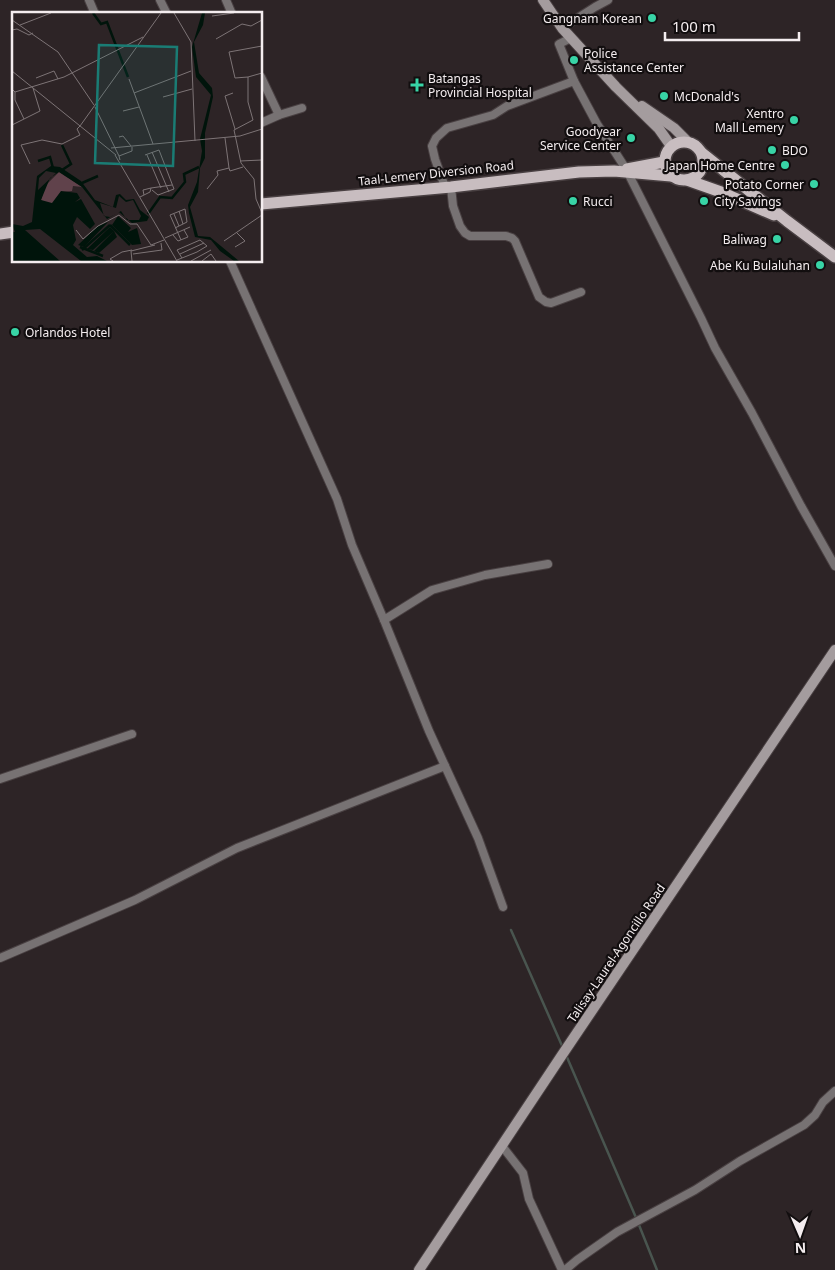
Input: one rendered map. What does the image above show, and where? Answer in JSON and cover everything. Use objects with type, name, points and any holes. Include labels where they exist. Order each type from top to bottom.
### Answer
[{"type":"main road","points":[[543,0],[562,28],[616,88],[659,130],[671,146]]},
{"type":"main road","points":[[616,88],[674,128],[688,142],[696,146],[702,153],[787,221],[835,257]]},
{"type":"main road","points":[[688,142],[679,142],[671,146],[666,154],[664,162],[666,169],[672,176],[721,192],[787,221]]},
{"type":"main road","points":[[687,180],[696,177],[701,170],[704,161],[702,153]]},
{"type":"main road","name":"Taal-Lemery Diversion Road","points":[[627,171],[664,162]]},
{"type":"main road","name":"Taal-Lemery Diversion Road","points":[[262,204],[448,187],[579,172],[627,171],[672,176]]},
{"type":"main road","name":"Talisay-Laurel-Agoncillo Road","points":[[419,1270],[835,650]]},
{"type":"street","points":[[90,0],[94,12]]},
{"type":"street","points":[[160,0],[165,12]]},
{"type":"street","points":[[226,0],[231,12]]},
{"type":"street","points":[[562,28],[608,0]]},
{"type":"street","points":[[571,38],[559,44],[574,81],[597,124],[627,171],[715,348],[835,566]]},
{"type":"street","points":[[262,79],[279,115]]},
{"type":"street","points":[[574,81],[508,106],[493,115],[448,128],[436,138],[432,146],[435,159],[448,187],[452,206],[465,233],[470,236],[506,236],[512,238],[539,297],[546,302],[551,303],[581,292]]},
{"type":"street","points":[[262,123],[302,108]]},
{"type":"street","points":[[230,262],[337,499],[352,545],[429,731],[478,838],[503,907]]},
{"type":"street","points":[[384,620],[432,590],[485,575],[548,564]]},
{"type":"street","points":[[0,779],[132,734]]},
{"type":"street","points":[[0,958],[135,900],[237,848],[445,766]]},
{"type":"street","points":[[502,1146],[523,1174],[529,1199],[563,1270],[617,1232],[695,1190],[740,1161],[804,1125],[835,1091]]},
{"type":"waterway","points":[[511,930],[563,1048]]},
{"type":"waterway","points":[[566,1055],[657,1270]]},
{"type":"place","name":"Gangnam Korean","points":[[652,18]]},
{"type":"place","name":"Police Assistance Center","points":[[574,60]]},
{"type":"place","name":"Batangas Provincial Hospital","points":[[417,85]]},
{"type":"place","name":"McDonald's","points":[[664,96]]},
{"type":"place","name":"Xentro Mall Lemery","points":[[794,120]]},
{"type":"place","name":"Goodyear Service Center","points":[[631,138]]},
{"type":"place","name":"BDO","points":[[772,150]]},
{"type":"place","name":"Japan Home Centre","points":[[785,165]]},
{"type":"place","name":"Potato Corner","points":[[814,184]]},
{"type":"place","name":"Rucci","points":[[573,201]]},
{"type":"place","name":"City Savings","points":[[704,201]]},
{"type":"place","name":"Baliwag","points":[[777,239]]},
{"type":"place","name":"Abe Ku Bulaluhan","points":[[820,265]]},
{"type":"place","name":"Orlandos Hotel","points":[[15,332]]}]
